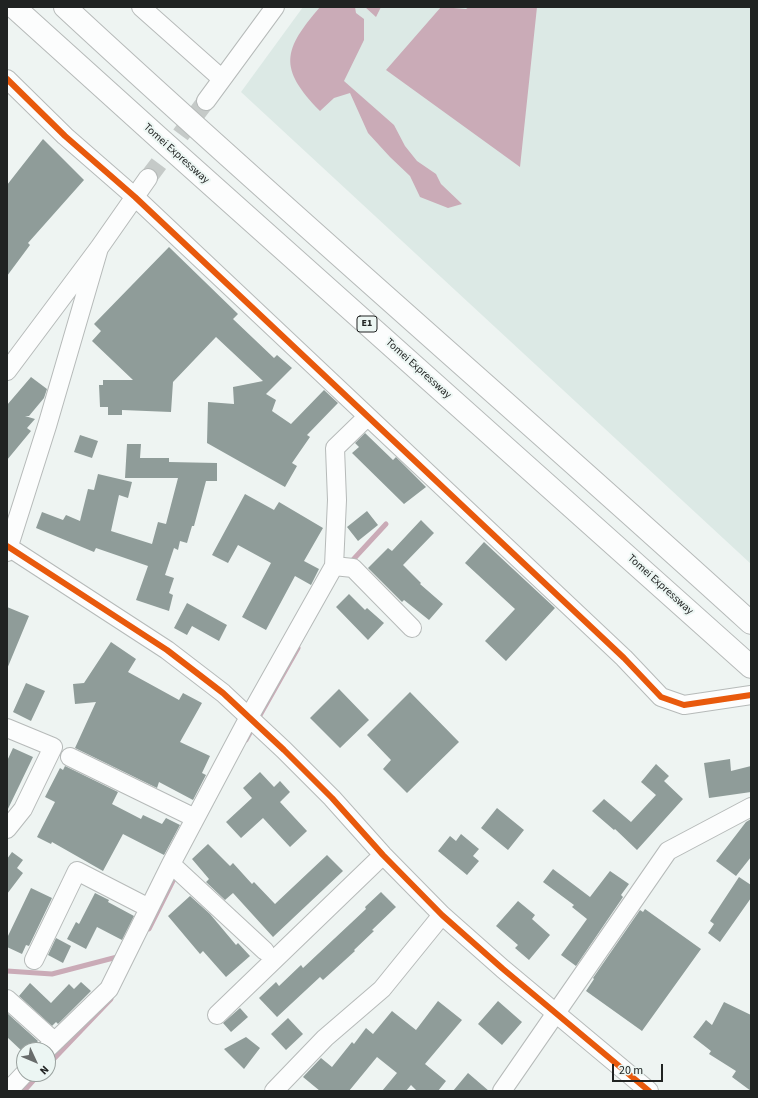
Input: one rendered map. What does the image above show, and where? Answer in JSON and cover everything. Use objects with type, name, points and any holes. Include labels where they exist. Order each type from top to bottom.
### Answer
[{"type":"highway","name":"Tomei Expressway","points":[[14,7],[751,667]]},
{"type":"highway","points":[[65,7],[182,115],[424,328],[746,618]]},
{"type":"street","points":[[141,7],[222,79]]},
{"type":"street","points":[[206,101],[275,7]]},
{"type":"street","points":[[7,79],[65,136],[135,197],[624,658],[661,696],[684,705],[748,698]]},
{"type":"street","points":[[7,371],[13,350],[99,248],[148,178]]},
{"type":"street","points":[[99,248],[47,426],[8,548],[167,650],[223,693],[332,798],[383,855],[442,915],[503,969],[649,1091]]},
{"type":"street","points":[[54,1042],[108,989],[195,818],[249,717],[334,566],[337,500],[335,448],[367,417]]},
{"type":"street","points":[[334,566],[353,568],[412,628]]},
{"type":"street","points":[[7,728],[53,747],[23,809],[7,829]]},
{"type":"street","points":[[70,757],[195,818]]},
{"type":"street","points":[[502,1091],[668,851],[751,807]]},
{"type":"street","points":[[217,1015],[383,855]]},
{"type":"street","points":[[171,864],[265,951]]},
{"type":"street","points":[[34,960],[77,871],[149,908]]},
{"type":"street","points":[[274,1091],[325,1038],[382,989],[442,915]]},
{"type":"street","points":[[7,999],[46,1042]]},
{"type":"street","points":[[8,1088],[16,1081]]},
{"type":"shaded area","points":[[303,7],[751,7],[751,564],[241,92]]},
{"type":"shaded area","points":[[320,7],[355,7],[356,13],[364,19],[364,40],[344,81],[394,125],[405,146],[417,161],[436,174],[441,184],[462,204],[448,208],[420,197],[410,176],[368,133],[350,93],[334,98],[320,111],[306,96],[297,83],[292,71],[290,59],[298,35]]},
{"type":"shaded area","points":[[365,7],[381,7],[376,17]]},
{"type":"shaded area","points":[[441,7],[466,9],[469,7],[537,7],[520,167],[386,70]]},
{"type":"building","points":[[43,139],[84,180],[28,243],[30,245],[7,276],[7,185]]},
{"type":"building","points":[[169,247],[238,314],[233,319],[274,358],[277,355],[292,368],[266,394],[276,400],[272,411],[291,424],[324,390],[338,403],[307,435],[310,437],[292,463],[297,466],[285,487],[207,443],[208,402],[234,404],[233,387],[263,381],[216,337],[173,382],[171,412],[122,410],[122,415],[108,415],[108,407],[100,407],[99,385],[103,385],[103,380],[133,380],[92,341],[101,331],[94,324]]},
{"type":"building","points":[[31,377],[47,389],[44,398],[29,416],[25,416],[35,419],[27,428],[31,431],[7,460],[7,405]]},
{"type":"building","points":[[365,433],[393,460],[396,457],[426,487],[404,504],[352,453],[359,447],[355,443]]},
{"type":"building","points":[[80,435],[98,441],[92,458],[74,452]]},
{"type":"building","points":[[127,444],[141,444],[140,458],[169,458],[169,462],[217,463],[217,481],[206,481],[194,526],[192,526],[187,543],[180,541],[178,550],[174,548],[165,575],[174,578],[169,593],[173,595],[169,611],[136,600],[148,566],[96,548],[94,552],[36,528],[42,512],[63,520],[66,515],[80,521],[88,489],[94,490],[98,474],[132,482],[128,498],[119,495],[111,531],[152,544],[158,522],[166,524],[178,478],[125,478]]},
{"type":"building","points":[[245,494],[274,510],[279,502],[323,528],[304,561],[319,569],[311,585],[295,576],[266,630],[242,617],[271,563],[238,545],[228,563],[212,555]]},
{"type":"building","points":[[367,511],[378,525],[358,541],[347,527]]},
{"type":"building","points":[[421,520],[434,533],[403,565],[421,583],[420,584],[443,604],[429,620],[404,600],[402,602],[368,568],[388,548],[392,551]]},
{"type":"building","points":[[484,542],[555,608],[506,661],[485,641],[515,609],[465,563]]},
{"type":"building","points":[[349,594],[365,610],[367,608],[384,623],[368,640],[336,607]]},
{"type":"building","points":[[187,603],[227,625],[219,641],[192,626],[187,635],[174,628]]},
{"type":"building","points":[[7,607],[29,616],[7,669]]},
{"type":"building","points":[[111,642],[136,659],[128,672],[179,700],[183,693],[202,703],[180,742],[210,756],[202,773],[206,775],[193,800],[159,782],[157,788],[75,748],[96,702],[75,704],[73,684],[84,683]]},
{"type":"building","points":[[26,683],[45,691],[31,721],[13,712]]},
{"type":"building","points":[[339,689],[369,720],[340,748],[310,718]]},
{"type":"building","points":[[410,692],[459,742],[407,793],[383,769],[391,760],[367,735]]},
{"type":"building","points":[[13,748],[33,757],[7,811],[7,761]]},
{"type":"building","points":[[730,759],[731,771],[751,766],[751,792],[709,798],[704,763]]},
{"type":"building","points":[[656,764],[669,776],[664,781],[683,799],[637,850],[615,829],[614,830],[592,811],[604,799],[631,822],[656,795],[641,782]]},
{"type":"building","points":[[65,766],[118,792],[112,804],[141,819],[143,815],[162,824],[166,818],[180,825],[164,855],[123,834],[103,871],[52,842],[51,844],[37,837],[55,802],[45,797],[60,768],[63,770]]},
{"type":"building","points":[[260,772],[274,787],[280,781],[290,792],[280,802],[307,831],[290,847],[263,818],[241,838],[226,822],[252,798],[243,788]]},
{"type":"building","points":[[497,808],[524,830],[508,850],[481,828]]},
{"type":"building","points":[[751,819],[751,857],[736,876],[716,861],[746,822]]},
{"type":"building","points":[[461,834],[479,849],[473,856],[479,861],[467,875],[438,851],[450,836],[456,841]]},
{"type":"building","points":[[208,844],[230,866],[233,863],[252,884],[254,882],[275,904],[327,855],[343,871],[273,937],[233,893],[225,900],[206,882],[209,879],[192,859]]},
{"type":"building","points":[[12,852],[23,860],[17,868],[23,873],[7,894],[7,859]]},
{"type":"building","points":[[553,869],[590,897],[610,871],[629,884],[621,895],[623,897],[576,966],[561,955],[587,919],[572,907],[574,905],[543,882]]},
{"type":"building","points":[[739,877],[751,885],[751,898],[720,942],[708,933],[714,924],[710,921]]},
{"type":"building","points":[[31,888],[52,898],[29,946],[26,945],[22,954],[7,947],[7,938]]},
{"type":"building","points":[[381,892],[396,907],[372,930],[374,931],[354,950],[355,951],[323,980],[320,977],[277,1017],[259,998],[276,982],[279,986],[301,965],[303,968],[366,909],[365,907]]},
{"type":"building","points":[[95,893],[134,916],[122,940],[97,927],[86,949],[67,939],[76,922],[79,924]]},
{"type":"building","points":[[190,896],[210,914],[236,945],[238,943],[250,956],[226,977],[203,951],[200,954],[168,916]]},
{"type":"building","points":[[518,901],[535,915],[532,919],[550,935],[529,960],[515,948],[518,945],[496,926]]},
{"type":"building","points":[[645,909],[701,949],[642,1031],[586,991],[594,979],[593,978],[640,910],[643,912]]},
{"type":"building","points":[[56,938],[71,946],[63,963],[48,955]]},
{"type":"building","points":[[81,982],[91,991],[58,1024],[56,1022],[52,1026],[19,996],[30,983],[51,1003],[69,984],[74,989]]},
{"type":"building","points":[[438,1001],[462,1020],[425,1064],[446,1081],[438,1091],[417,1091],[411,1085],[406,1091],[382,1091],[397,1073],[377,1057],[349,1091],[320,1091],[303,1077],[321,1058],[332,1067],[352,1042],[354,1044],[366,1028],[373,1034],[392,1011],[416,1030]]},
{"type":"building","points":[[498,1001],[522,1022],[502,1045],[478,1024]]},
{"type":"building","points":[[724,1002],[751,1015],[751,1091],[732,1077],[736,1071],[709,1054],[711,1051],[693,1037],[706,1020],[712,1025]]},
{"type":"building","points":[[240,1008],[248,1017],[231,1032],[223,1023]]},
{"type":"building","points":[[7,1013],[38,1041],[16,1042],[16,1045],[7,1037]]},
{"type":"building","points":[[288,1018],[303,1034],[286,1050],[271,1034]]},
{"type":"building","points":[[246,1037],[260,1048],[244,1069],[224,1049]]},
{"type":"building","points":[[468,1073],[489,1091],[453,1091]]},
{"type":"waterway","points":[[350,563],[386,524]]},
{"type":"waterway","points":[[246,740],[298,648]]},
{"type":"waterway","points":[[149,929],[177,873]]},
{"type":"waterway","points":[[7,971],[52,974],[121,956]]},
{"type":"waterway","points":[[56,1057],[111,999]]},
{"type":"waterway","points":[[24,1091],[32,1082]]},
{"type":"tunnel","points":[[148,178],[206,101]]},
{"type":"cycle path","points":[[7,79],[65,136],[135,197],[624,658],[661,697],[684,705],[751,695]]},
{"type":"cycle path","points":[[7,546],[167,650],[223,693],[284,750],[332,798],[383,855],[442,915],[503,969],[649,1091]]}]
